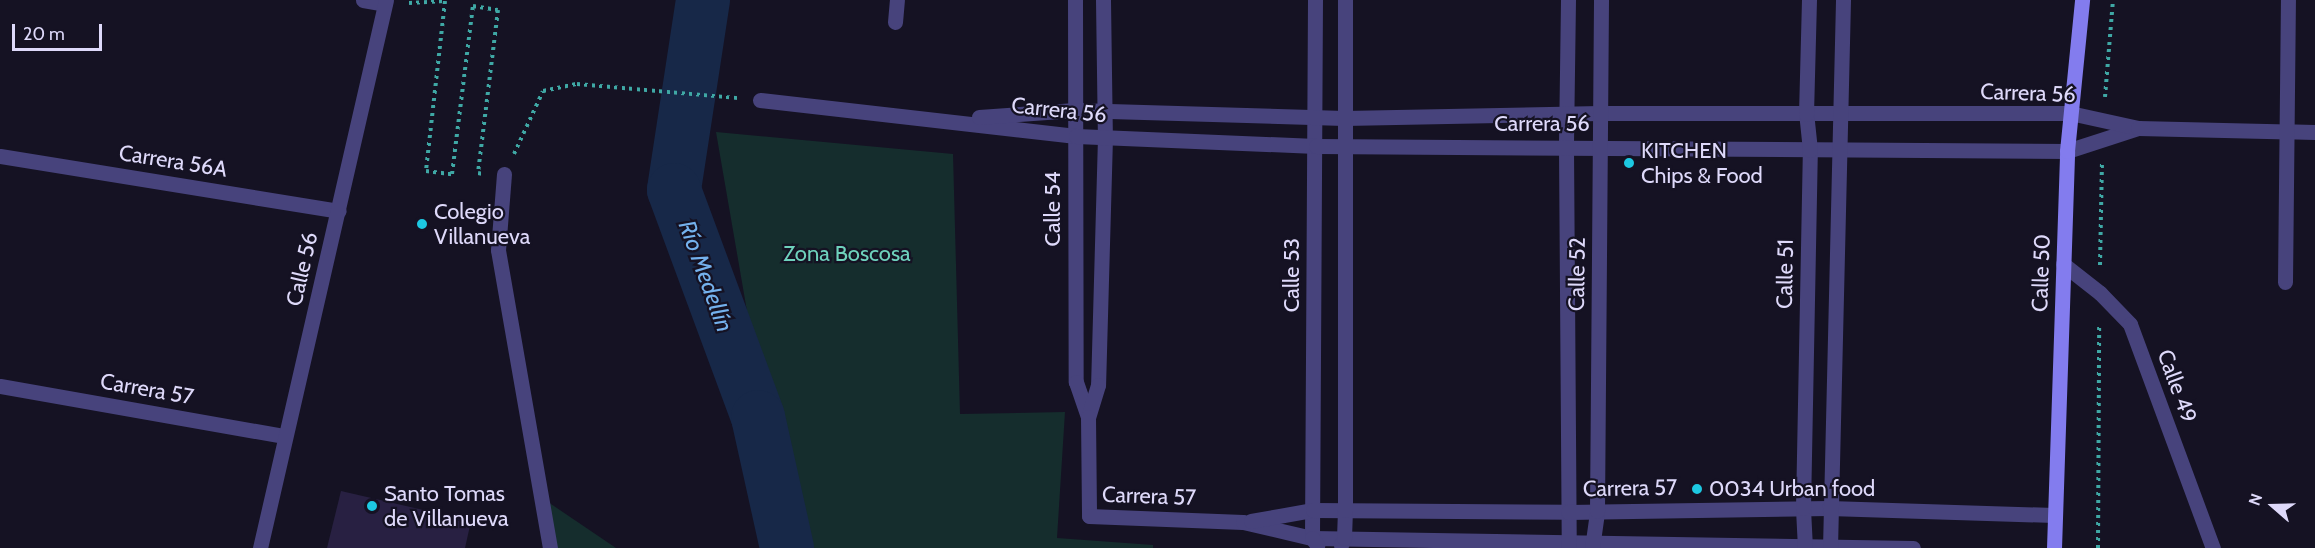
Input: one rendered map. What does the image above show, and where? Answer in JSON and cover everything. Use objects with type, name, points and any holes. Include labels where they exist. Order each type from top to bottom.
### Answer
[{"type":"main road","name":"Calle 50","points":[[2054,548],[2067,151],[2082,0]]},
{"type":"street","points":[[363,0],[385,2]]},
{"type":"street","points":[[895,22],[897,0]]},
{"type":"street","name":"Calle 54","points":[[1075,0],[1076,382],[1088,417]]},
{"type":"street","name":"Calle 54","points":[[1089,516],[1088,417],[1098,385],[1105,137],[1103,0]]},
{"type":"street","name":"Calle 53","points":[[1315,0],[1313,510],[1316,543]]},
{"type":"street","points":[[1342,543],[1345,510],[1345,0]]},
{"type":"street","name":"Calle 52","points":[[1568,0],[1566,148],[1569,545]]},
{"type":"street","name":"Calle 52","points":[[1593,545],[1597,511],[1601,0]]},
{"type":"street","name":"Calle 51","points":[[1805,547],[1803,508],[1810,150],[1806,114],[1809,0]]},
{"type":"street","points":[[1830,547],[1829,508],[1843,0]]},
{"type":"street","points":[[2286,282],[2289,131],[2288,0]]},
{"type":"street","name":"Calle 56","points":[[260,548],[339,211],[385,2]]},
{"type":"street","name":"Carrera 56","points":[[760,100],[1076,136],[1316,146],[1566,148],[1601,146],[2067,151],[2138,128]]},
{"type":"street","name":"Carrera 56","points":[[944,120],[1074,110],[1344,118],[1600,112],[2070,113],[2138,128],[2315,132]]},
{"type":"street","name":"Carrera 56A","points":[[0,156],[339,211]]},
{"type":"street","points":[[504,174],[498,250],[550,548]]},
{"type":"street","name":"Calle 49","points":[[2063,264],[2100,293],[2130,324],[2213,548]]},
{"type":"street","name":"Carrera 57","points":[[0,386],[285,436]]},
{"type":"street","name":"Carrera 57","points":[[1089,516],[1243,522],[1313,510],[1568,512],[1803,508],[2054,515]]},
{"type":"street","name":"Carrera 57","points":[[1243,522],[1316,543],[1913,548]]},
{"type":"path","points":[[385,2],[445,2],[426,171],[452,174],[473,6],[498,10],[478,173],[504,174],[543,91],[577,84],[760,100]]},
{"type":"green space","name":"Zona Boscosa","points":[[716,132],[953,154],[960,414],[1065,412],[1057,538],[1153,545],[1153,548],[788,548]]},
{"type":"green space","points":[[548,502],[616,548],[555,548]]},
{"type":"building","name":"Santo Tomas de Villanueva","points":[[341,491],[471,521],[465,548],[327,548]]},
{"type":"waterway","name":"Río Medellín","points":[[703,0],[674,190],[758,417],[787,548]]},
{"type":"place","name":"KITCHEN Chips & Food","points":[[1629,163]]},
{"type":"place","name":"Colegio Villanueva","points":[[422,224]]},
{"type":"place","name":"0034 Urban food","points":[[1697,489]]},
{"type":"place","name":"Santo Tomas de Villanueva","points":[[372,506]]}]
